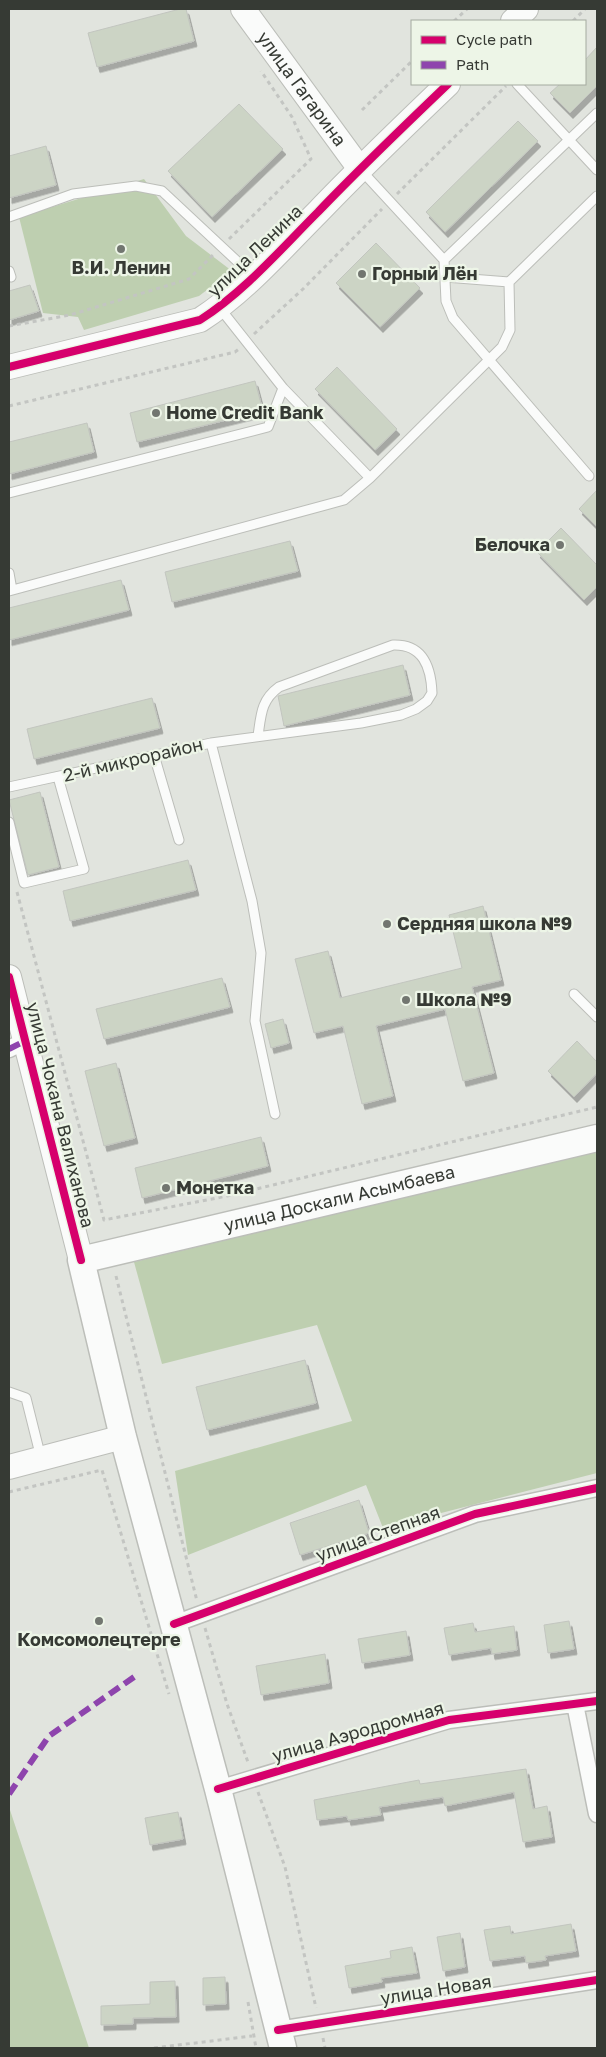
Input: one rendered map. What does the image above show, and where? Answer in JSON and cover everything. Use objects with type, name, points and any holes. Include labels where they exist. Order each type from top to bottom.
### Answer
[{"type":"main road","name":"улица Доскали Асымбаева","points":[[81,1260],[597,1138]]},
{"type":"main road","name":"улица Чокана Валиханова","points":[[81,1260],[123,1437],[218,1789],[280,2039]]},
{"type":"street","name":"улица Гагарина","points":[[243,9],[360,169]]},
{"type":"street","points":[[514,20],[526,9]]},
{"type":"street","name":"улица Ленина","points":[[9,367],[200,320],[219,307],[254,277],[360,169],[447,85]]},
{"type":"street","name":"улица Чокана Валиханова","points":[[9,977],[17,1045],[81,1260]]},
{"type":"street","points":[[9,1467],[123,1437]]},
{"type":"street","name":"улица Степная","points":[[174,1624],[475,1514],[597,1488]]},
{"type":"street","name":"улица Аэродромная","points":[[218,1789],[449,1720],[597,1701]]},
{"type":"street","points":[[575,1704],[597,1814]]},
{"type":"street","name":"улица Новая","points":[[280,2039],[320,2023],[597,1980]]},
{"type":"lane","points":[[518,85],[597,170]]},
{"type":"lane","points":[[444,260],[597,113]]},
{"type":"lane","points":[[360,169],[444,260],[448,310],[589,476]]},
{"type":"lane","points":[[9,217],[73,194],[136,186],[162,191],[254,277]]},
{"type":"lane","points":[[9,573],[11,590],[344,500],[370,478],[502,347],[510,330],[509,282],[597,196]]},
{"type":"lane","points":[[445,277],[509,282]]},
{"type":"lane","points":[[219,307],[283,388],[370,478]]},
{"type":"lane","points":[[9,493],[268,427],[283,388]]},
{"type":"lane","name":"2-й микрорайон","points":[[9,787],[211,743],[361,723],[402,715],[416,710],[432,694],[426,662],[419,653],[407,645],[393,645],[280,687],[270,694],[262,705],[258,736]]},
{"type":"lane","points":[[211,743],[252,901],[262,953],[255,1021],[275,1114]]},
{"type":"lane","points":[[154,756],[179,840]]},
{"type":"lane","points":[[9,822],[24,883],[84,869],[58,777]]},
{"type":"lane","points":[[574,994],[597,1017]]},
{"type":"lane","points":[[9,1392],[26,1398],[42,1458]]},
{"type":"path","points":[[455,20],[467,9]]},
{"type":"path","points":[[573,20],[585,9]]},
{"type":"path","points":[[362,110],[411,63]]},
{"type":"path","points":[[9,326],[70,315],[189,279],[311,159],[292,117],[257,64]]},
{"type":"path","points":[[16,887],[104,1220],[227,1196],[597,1107]]},
{"type":"path","points":[[116,1276],[201,1614],[227,1704],[284,1867],[325,2048]]},
{"type":"path","points":[[9,1492],[102,1470],[169,1696]]},
{"type":"path","points":[[248,1999],[252,2036],[256,2048]]},
{"type":"path","points":[[154,2048],[252,2036]]},
{"type":"green space","points":[[144,179],[186,236],[232,271],[199,296],[84,330],[78,317],[43,313],[19,217]]},
{"type":"green space","points":[[597,1151],[597,1473],[383,1528],[366,1485],[188,1555],[175,1471],[352,1421],[317,1325],[162,1364],[134,1262]]},
{"type":"green space","points":[[9,1807],[89,2048],[9,2048]]},
{"type":"building","points":[[186,9],[194,41],[97,67],[88,33]]},
{"type":"building","points":[[597,47],[597,86],[570,113],[550,93],[559,85],[586,85],[586,59]]},
{"type":"building","points":[[239,104],[283,149],[212,217],[168,171]]},
{"type":"building","points":[[518,121],[538,141],[445,232],[426,212]]},
{"type":"building","points":[[46,146],[56,185],[9,198],[9,156]]},
{"type":"building","points":[[376,243],[420,288],[380,327],[336,283]]},
{"type":"building","points":[[30,285],[39,311],[9,320],[9,291]]},
{"type":"building","points":[[337,367],[397,429],[375,450],[315,389]]},
{"type":"building","points":[[255,381],[263,411],[137,442],[130,413]]},
{"type":"building","points":[[87,423],[94,452],[9,474],[9,442]]},
{"type":"building","points":[[597,490],[597,527],[579,509]]},
{"type":"building","name":"Белочка","points":[[561,528],[597,565],[597,587],[584,600],[537,552]]},
{"type":"building","points":[[290,541],[298,571],[172,602],[165,572]]},
{"type":"building","points":[[121,580],[129,610],[9,640],[9,608]]},
{"type":"building","points":[[403,665],[410,695],[284,726],[278,696]]},
{"type":"building","points":[[152,698],[160,728],[34,759],[27,729]]},
{"type":"building","points":[[40,792],[59,867],[28,875],[9,800]]},
{"type":"building","points":[[188,860],[196,890],[70,921],[63,891]]},
{"type":"building","points":[[483,906],[501,980],[472,987],[494,1073],[463,1081],[445,1009],[376,1026],[393,1096],[362,1104],[343,1026],[314,1033],[295,959],[328,951],[340,998],[462,968],[449,915]]},
{"type":"building","points":[[222,978],[230,1007],[104,1039],[96,1009]]},
{"type":"building","points":[[283,1019],[289,1043],[271,1048],[265,1024]]},
{"type":"building","points":[[577,1041],[597,1062],[597,1073],[574,1097],[548,1071]]},
{"type":"building","points":[[116,1063],[135,1138],[104,1146],[85,1071]]},
{"type":"building","points":[[261,1137],[268,1166],[142,1198],[135,1168]]},
{"type":"building","points":[[305,1360],[316,1403],[207,1430],[196,1387]]},
{"type":"building","points":[[359,1500],[369,1533],[300,1555],[290,1523]]},
{"type":"building","points":[[569,1621],[574,1649],[548,1653],[544,1625]]},
{"type":"building","points":[[473,1623],[475,1632],[514,1626],[517,1650],[492,1654],[491,1648],[449,1655],[444,1628]]},
{"type":"building","points":[[406,1631],[410,1655],[362,1663],[358,1639]]},
{"type":"building","points":[[325,1654],[329,1683],[261,1695],[256,1666]]},
{"type":"building","points":[[526,1769],[533,1809],[547,1806],[552,1837],[523,1842],[514,1792],[445,1806],[443,1797],[379,1807],[381,1815],[348,1820],[347,1816],[317,1820],[314,1800],[419,1780],[420,1784]]},
{"type":"building","points":[[178,1812],[183,1839],[150,1845],[145,1818]]},
{"type":"building","points":[[571,1924],[576,1951],[545,1956],[546,1960],[526,1963],[525,1956],[490,1961],[484,1930],[510,1926],[511,1934]]},
{"type":"building","points":[[460,1933],[465,1967],[443,1971],[437,1937]]},
{"type":"building","points":[[412,1947],[417,1973],[381,1978],[382,1982],[349,1988],[345,1966],[391,1958],[390,1951]]},
{"type":"building","points":[[225,1977],[226,2004],[203,2005],[203,1978]]},
{"type":"building","points":[[175,1981],[176,2017],[133,2018],[133,2024],[101,2025],[101,2006],[150,2004],[150,1982]]},
{"type":"marked path","points":[[9,1049],[25,1041]]},
{"type":"marked path","points":[[9,1794],[49,1736],[137,1675]]},
{"type":"cycle path","points":[[9,367],[200,320],[232,296],[262,269],[366,163],[447,85]]},
{"type":"cycle path","points":[[9,977],[81,1260]]},
{"type":"cycle path","points":[[174,1624],[475,1514],[597,1488]]},
{"type":"cycle path","points":[[218,1789],[449,1720],[597,1701]]},
{"type":"cycle path","points":[[278,2030],[597,1980]]},
{"type":"place","name":"В.И. Ленин","points":[[121,249]]},
{"type":"place","name":"Горный Лён","points":[[362,274]]},
{"type":"place","name":"Home Credit Bank","points":[[156,413]]},
{"type":"place","name":"Белочка","points":[[560,545]]},
{"type":"place","name":"Сердняя школа №9","points":[[387,924]]},
{"type":"place","name":"Школа №9","points":[[406,1000]]},
{"type":"place","name":"Монетка","points":[[166,1188]]},
{"type":"place","name":"Комсомолецтерге","points":[[99,1621]]}]
